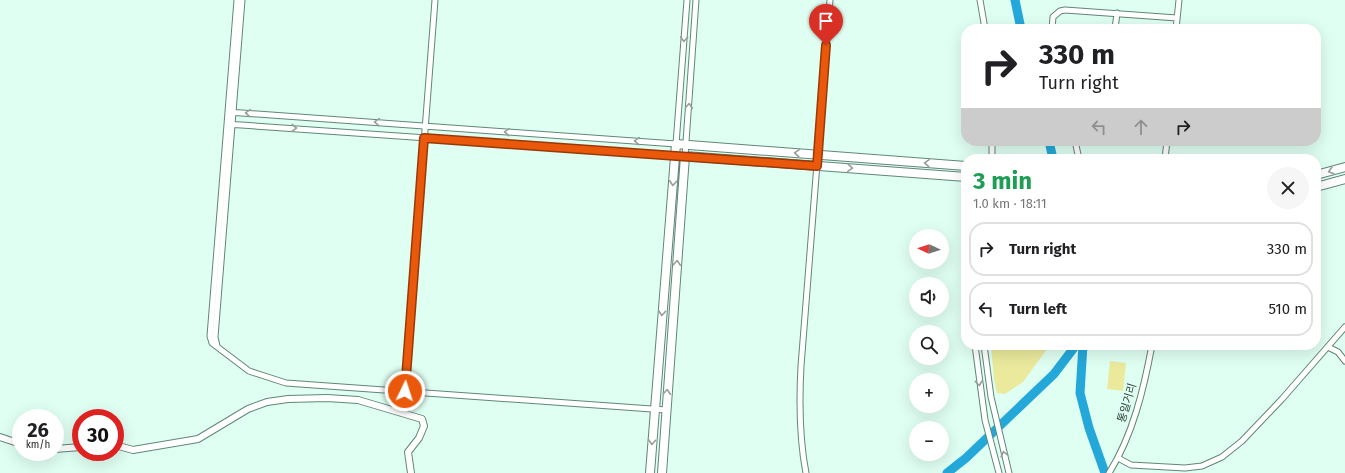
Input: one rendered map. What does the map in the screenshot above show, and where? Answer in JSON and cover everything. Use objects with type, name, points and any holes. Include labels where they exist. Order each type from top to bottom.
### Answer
[{"type":"main road","points":[[650,473],[676,144],[961,166]]},
{"type":"main road","points":[[662,473],[685,156],[961,178]]},
{"type":"main road","points":[[1321,174],[1345,167]]},
{"type":"main road","points":[[1321,185],[1345,179]]},
{"type":"street","points":[[237,0],[230,112],[210,336],[212,343],[249,371],[286,383],[666,410]]},
{"type":"street","points":[[230,112],[242,0]]},
{"type":"street","points":[[405,391],[434,0]]},
{"type":"street","points":[[230,112],[676,144],[687,0]]},
{"type":"street","points":[[229,124],[685,156],[696,0]]},
{"type":"street","points":[[806,473],[800,437],[799,406],[830,0]]},
{"type":"street","points":[[980,0],[984,24]]},
{"type":"street","points":[[1176,24],[1179,0]]},
{"type":"street","points":[[1051,24],[1051,20],[1060,11],[1117,13],[1177,18]]},
{"type":"street","points":[[1116,24],[1117,13]]},
{"type":"street","points":[[219,349],[214,337],[229,124]]},
{"type":"street","points":[[990,154],[992,148]]},
{"type":"street","points":[[992,148],[992,154]]},
{"type":"street","points":[[1118,458],[1131,465],[1185,468],[1202,466],[1222,457],[1250,432],[1345,327]]},
{"type":"street","points":[[1328,347],[1338,352],[1345,361]]},
{"type":"street","points":[[976,350],[985,420],[999,473]]},
{"type":"street","points":[[985,350],[994,412],[1009,473]]},
{"type":"street","name":"통일거리","points":[[1109,473],[1118,458],[1136,412],[1151,350]]},
{"type":"street","points":[[124,448],[133,450],[198,439],[241,413],[267,402],[312,398],[351,400],[422,419],[424,426],[419,438],[408,452],[410,473]]},
{"type":"street","points":[[0,437],[12,441]]},
{"type":"shaded area","points":[[991,350],[1046,350],[1023,382],[1005,394],[997,393],[994,380]]},
{"type":"shaded area","points":[[1110,361],[1126,363],[1123,391],[1107,389]]},
{"type":"waterway","points":[[1015,0],[1020,24]]},
{"type":"waterway","points":[[1050,146],[1052,154]]},
{"type":"waterway","points":[[947,473],[966,458],[1054,374],[1072,350]]},
{"type":"waterway","points":[[1083,350],[1080,393],[1089,428],[1105,473]]},
{"type":"route","points":[[405,391],[424,138],[817,166],[826,45]]}]
